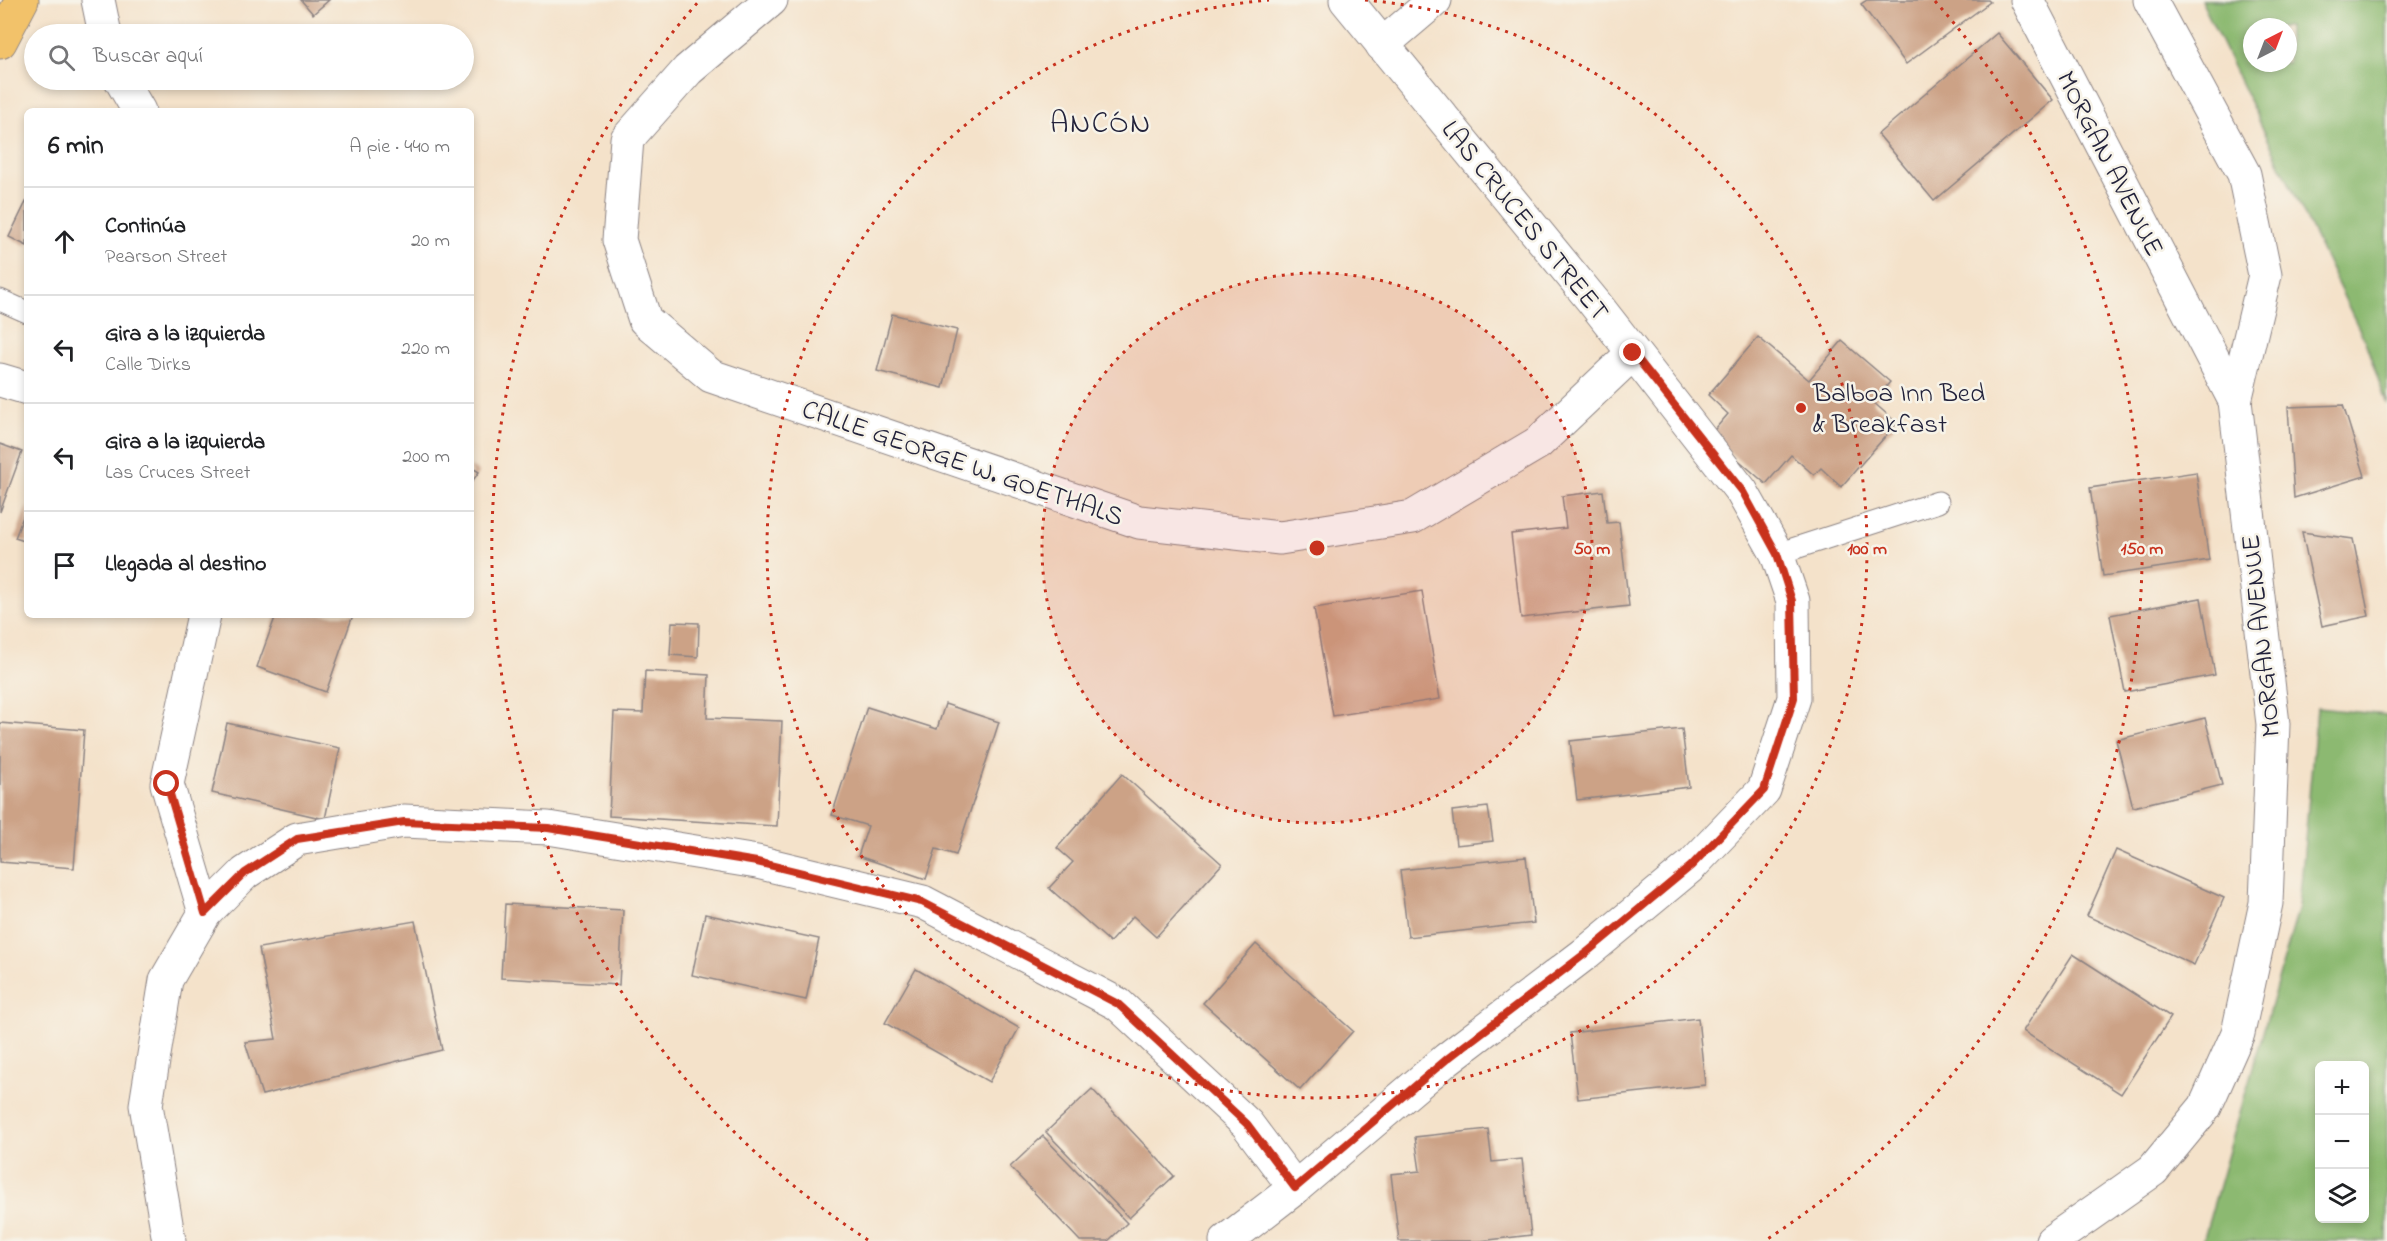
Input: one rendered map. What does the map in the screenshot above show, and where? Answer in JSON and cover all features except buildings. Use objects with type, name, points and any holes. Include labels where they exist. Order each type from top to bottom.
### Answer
[{"type":"street","points":[[98,0],[103,24]]},
{"type":"street","name":"CALLE GEORGE W. GOETHALS","points":[[771,0],[688,70],[627,139],[619,240],[645,320],[711,376],[1139,522],[1280,538],[1413,517],[1538,443],[1633,353]]},
{"type":"street","name":"LAS CRUCES STREET","points":[[1226,1241],[1295,1188],[1447,1059],[1586,953],[1691,866],[1764,790],[1794,698],[1792,601],[1777,554],[1743,492],[1346,0]]},
{"type":"street","points":[[1382,45],[1435,0]]},
{"type":"street","name":"MORGAN AVENUE","points":[[2027,0],[2235,401],[2272,724],[2266,903],[2238,1033],[2205,1107],[2153,1170],[2052,1241]]},
{"type":"street","points":[[2150,0],[2244,174],[2265,275],[2235,401]]},
{"type":"street","points":[[127,90],[138,108]]},
{"type":"street","points":[[0,380],[24,387]]},
{"type":"street","points":[[203,618],[167,784],[205,913]]},
{"type":"street","points":[[169,1241],[146,1105],[166,980],[205,913],[245,873],[297,839],[404,822],[548,828],[757,862],[922,902],[1118,1004],[1247,1124],[1295,1188]]},
{"type":"lane","points":[[0,300],[24,311]]},
{"type":"lane","points":[[1777,554],[1938,502]]},
{"type":"green space","points":[[2201,0],[2387,0],[2387,405],[2365,341]]},
{"type":"green space","points":[[2317,708],[2387,715],[2387,1241],[2203,1241],[2299,907]]},
{"type":"place","name":"Balboa Inn Bed & Breakfast","points":[[1801,408]]},
{"type":"district","name":"ANCÓN","points":[[1101,122]]},
{"type":"route","points":[[167,784],[205,913],[245,873],[297,839],[404,822],[548,828],[757,862],[922,902],[1118,1004],[1247,1124],[1295,1188],[1447,1059],[1586,953],[1691,866],[1764,790],[1794,698],[1792,601],[1777,554],[1743,492],[1633,353]]}]
